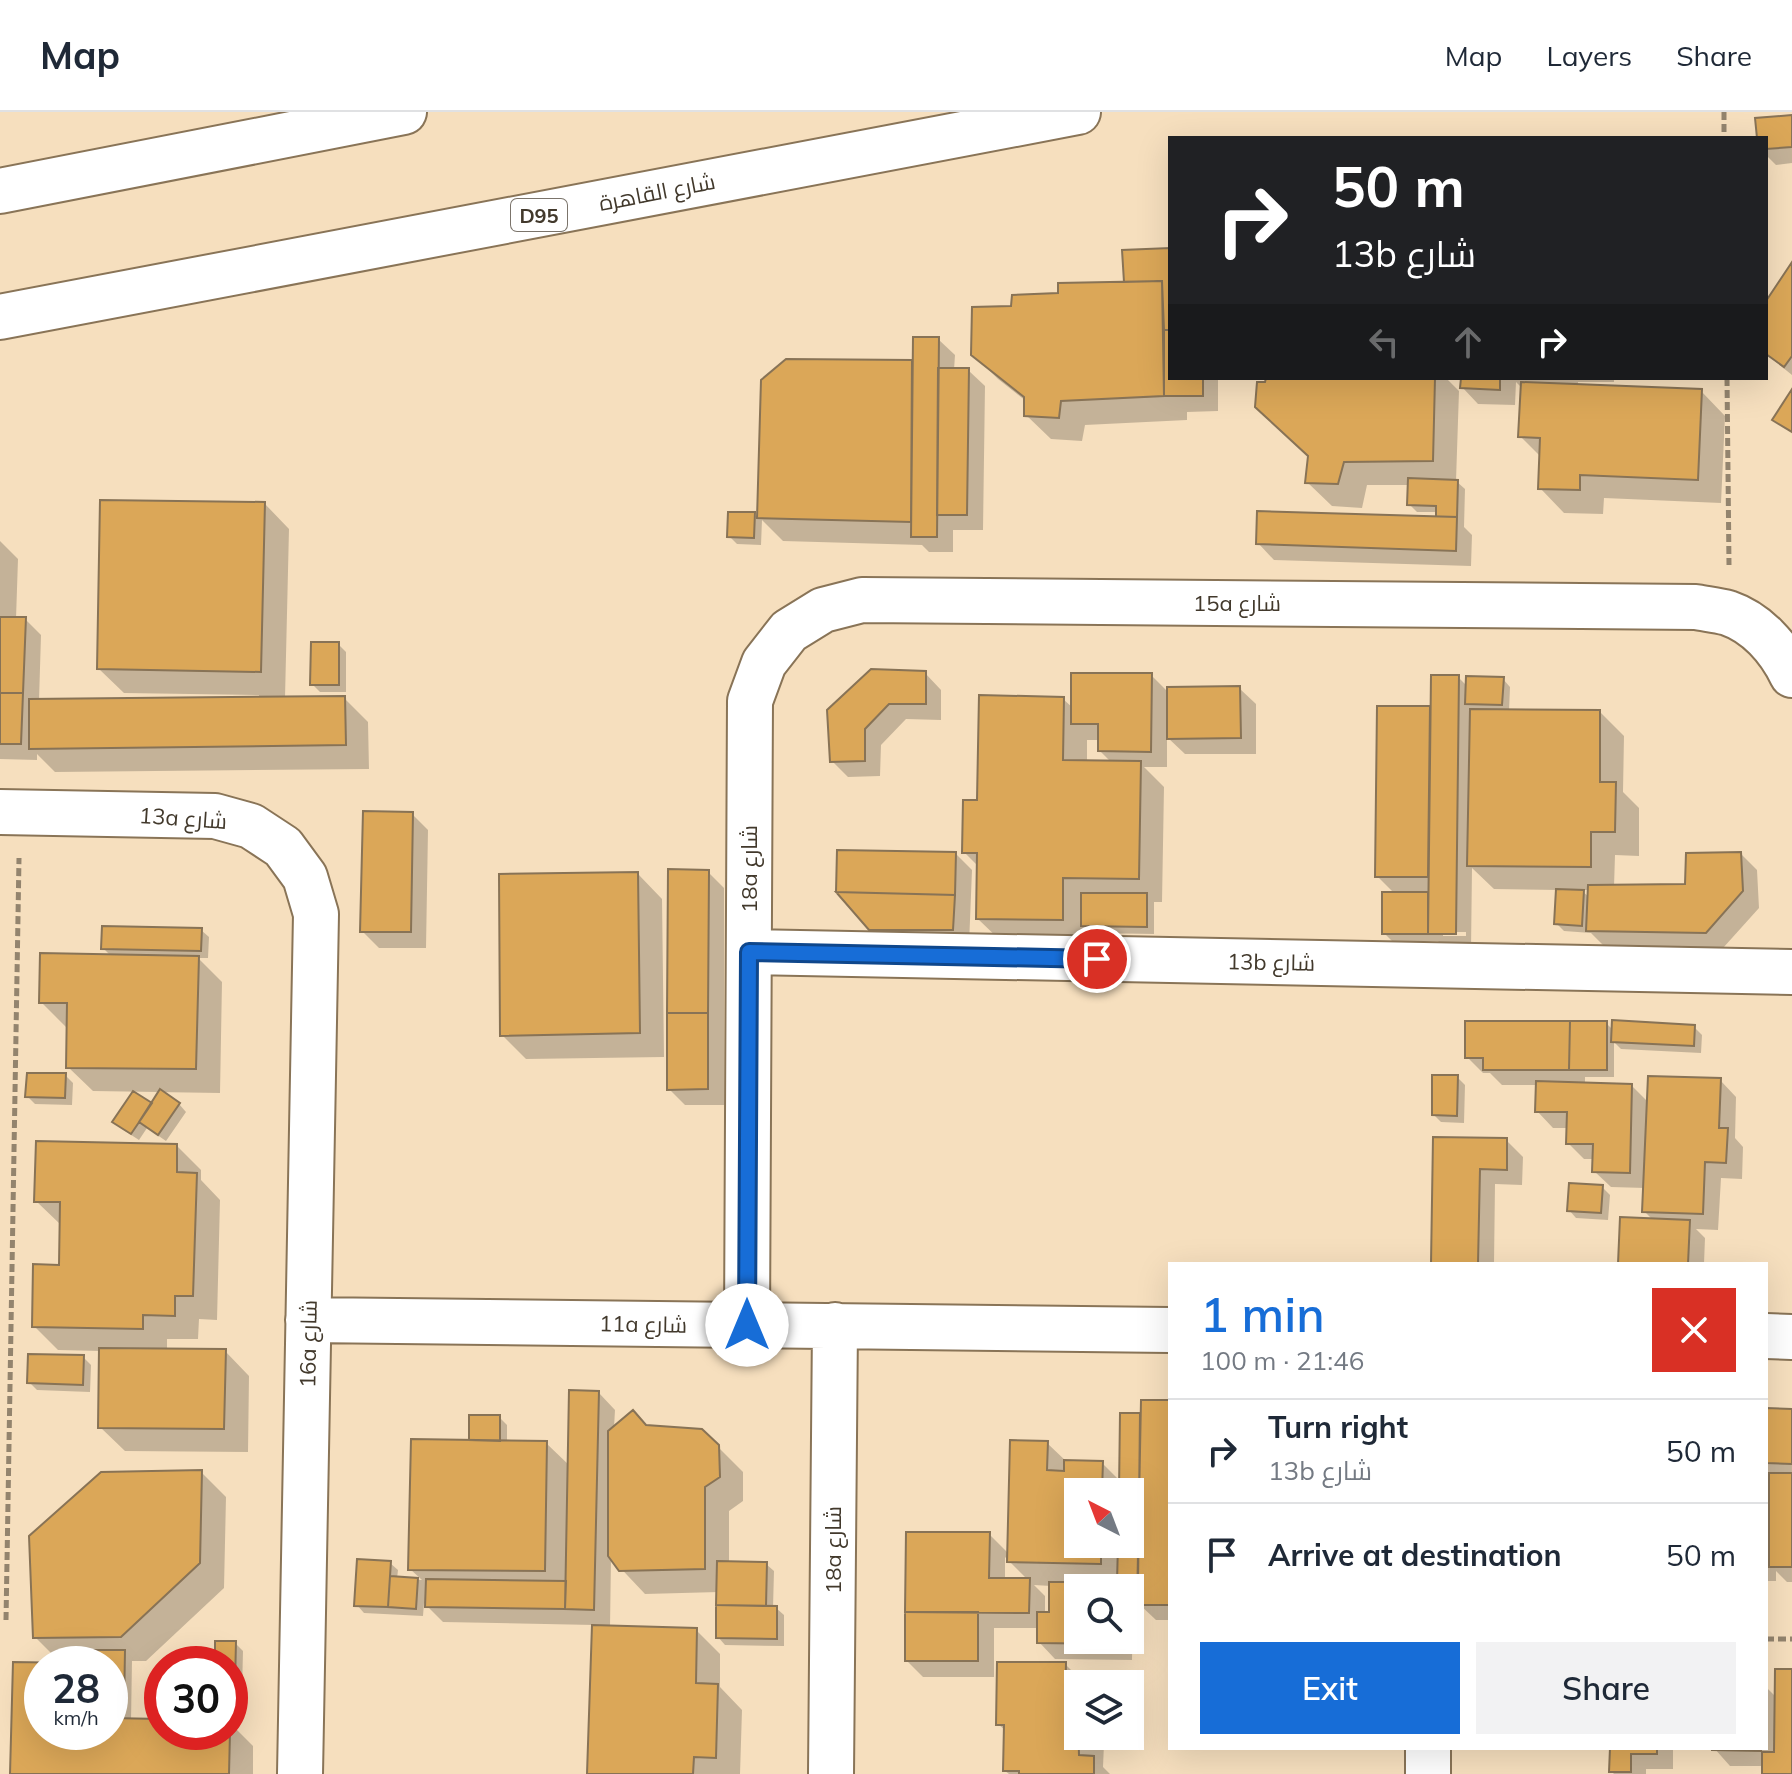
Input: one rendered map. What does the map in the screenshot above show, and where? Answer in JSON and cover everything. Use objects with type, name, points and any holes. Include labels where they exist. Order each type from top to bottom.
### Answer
[{"type":"street","points":[[0,191],[404,112]]},
{"type":"street","name":"شارع القاهرة","points":[[0,317],[1078,112]]},
{"type":"street","name":"15a شارع","points":[[750,748],[750,701],[764,663],[789,631],[823,610],[862,600],[1696,607],[1730,614],[1759,631],[1783,656],[1792,675]]},
{"type":"street","name":"18a شارع","points":[[747,1325],[750,748]]},
{"type":"street","name":"13a شارع","points":[[10,812],[215,816],[251,826],[283,847],[305,877],[316,914]]},
{"type":"street","name":"16a شارع","points":[[300,1774],[316,914]]},
{"type":"street","name":"13b شارع","points":[[749,952],[1792,972]]},
{"type":"street","name":"11a شارع","points":[[308,1320],[1168,1330]]},
{"type":"street","name":"18a شارع","points":[[831,1774],[835,1325]]},
{"type":"street","points":[[1768,1336],[1792,1337]]},
{"type":"street","points":[[1428,1750],[1428,1774]]},
{"type":"path","points":[[1724,112],[1724,136]]},
{"type":"path","points":[[1727,380],[1730,614]]},
{"type":"path","points":[[6,1620],[10,812]]},
{"type":"path","points":[[1768,1639],[1792,1639]]},
{"type":"building","points":[[1792,115],[1792,147],[1768,149],[1768,136],[1757,136],[1755,118]]},
{"type":"building","points":[[1168,248],[1168,330],[1164,330],[1162,281],[1124,282],[1122,250]]},
{"type":"building","points":[[1792,262],[1792,356],[1784,367],[1768,355],[1768,298]]},
{"type":"building","points":[[1162,281],[1164,396],[1061,401],[1059,418],[1024,416],[1024,397],[971,355],[972,307],[1011,306],[1012,295],[1058,293],[1058,283]]},
{"type":"building","points":[[1164,330],[1168,330],[1168,380],[1203,380],[1203,396],[1164,396]]},
{"type":"building","points":[[913,337],[939,337],[937,537],[911,537]]},
{"type":"building","points":[[786,359],[912,360],[911,522],[757,518],[761,380]]},
{"type":"building","points":[[938,368],[969,368],[967,515],[937,515]]},
{"type":"building","points":[[1435,380],[1433,461],[1344,462],[1338,484],[1305,483],[1308,456],[1255,407],[1257,382]]},
{"type":"building","points":[[1461,380],[1500,380],[1500,390],[1460,388]]},
{"type":"building","points":[[1521,382],[1702,389],[1698,480],[1580,475],[1580,490],[1538,489],[1540,438],[1518,437]]},
{"type":"building","points":[[1792,389],[1792,432],[1772,420]]},
{"type":"building","points":[[1408,478],[1458,480],[1457,517],[1436,517],[1436,506],[1407,505]]},
{"type":"building","points":[[100,500],[265,502],[261,672],[97,669]]},
{"type":"building","points":[[1257,511],[1457,517],[1456,551],[1256,544]]},
{"type":"building","points":[[728,512],[755,512],[754,538],[727,537]]},
{"type":"building","points":[[0,617],[26,617],[23,693],[0,693]]},
{"type":"building","points":[[311,642],[339,642],[339,685],[310,685]]},
{"type":"building","points":[[871,669],[926,671],[926,704],[889,704],[865,729],[865,761],[830,762],[827,710]]},
{"type":"building","points":[[1071,673],[1152,673],[1151,752],[1098,751],[1098,724],[1071,724]]},
{"type":"building","points":[[1431,675],[1459,675],[1456,934],[1428,934]]},
{"type":"building","points":[[1466,676],[1504,677],[1502,705],[1465,704]]},
{"type":"building","points":[[1240,686],[1241,738],[1167,739],[1167,687]]},
{"type":"building","points":[[0,693],[23,693],[21,744],[0,744]]},
{"type":"building","points":[[979,695],[1064,697],[1063,760],[1141,761],[1139,879],[1063,878],[1063,920],[976,919],[977,853],[962,853],[963,800],[977,800]]},
{"type":"building","points":[[345,696],[346,745],[29,749],[29,699]]},
{"type":"building","points":[[1377,706],[1430,706],[1428,877],[1375,877]]},
{"type":"building","points":[[1470,709],[1600,710],[1600,782],[1616,782],[1615,832],[1591,832],[1591,867],[1467,866]]},
{"type":"building","points":[[363,811],[413,812],[411,932],[360,932]]},
{"type":"building","points":[[837,850],[956,852],[955,895],[836,892]]},
{"type":"building","points":[[1741,852],[1743,891],[1706,933],[1586,931],[1588,885],[1685,884],[1686,853]]},
{"type":"building","points":[[668,869],[709,870],[708,1013],[667,1013]]},
{"type":"building","points":[[638,872],[640,1033],[500,1036],[499,874]]},
{"type":"building","points":[[1556,889],[1584,890],[1582,926],[1554,924]]},
{"type":"building","points":[[836,892],[955,895],[953,930],[869,930]]},
{"type":"building","points":[[1382,892],[1428,892],[1428,934],[1382,934]]},
{"type":"building","points":[[1081,893],[1147,893],[1147,927],[1081,926]]},
{"type":"building","points":[[102,926],[202,928],[201,951],[101,949]]},
{"type":"building","points":[[40,953],[199,956],[196,1069],[66,1068],[67,1003],[39,1003]]},
{"type":"building","points":[[667,1013],[708,1013],[708,1089],[667,1090]]},
{"type":"building","points":[[1612,1020],[1695,1025],[1694,1046],[1611,1042]]},
{"type":"building","points":[[1465,1021],[1570,1021],[1569,1070],[1483,1070],[1483,1058],[1465,1058]]},
{"type":"building","points":[[1570,1021],[1607,1021],[1607,1070],[1569,1070]]},
{"type":"building","points":[[27,1073],[66,1073],[65,1098],[25,1097]]},
{"type":"building","points":[[1432,1075],[1458,1075],[1457,1116],[1432,1115]]},
{"type":"building","points":[[1648,1076],[1721,1078],[1719,1128],[1728,1128],[1726,1163],[1705,1162],[1703,1214],[1642,1212]]},
{"type":"building","points":[[1536,1081],[1632,1084],[1630,1173],[1592,1172],[1593,1144],[1566,1144],[1567,1112],[1535,1112]]},
{"type":"building","points":[[160,1089],[180,1103],[158,1135],[139,1122]]},
{"type":"building","points":[[133,1091],[152,1103],[131,1134],[112,1122]]},
{"type":"building","points":[[1433,1137],[1507,1138],[1507,1170],[1480,1169],[1478,1262],[1431,1262]]},
{"type":"building","points":[[36,1141],[177,1144],[177,1172],[197,1173],[193,1296],[175,1296],[175,1316],[143,1315],[143,1329],[32,1327],[33,1264],[59,1265],[60,1202],[34,1202]]},
{"type":"building","points":[[1569,1183],[1603,1185],[1601,1213],[1567,1211]]},
{"type":"building","points":[[1620,1217],[1690,1220],[1688,1262],[1618,1262]]},
{"type":"building","points":[[99,1348],[226,1349],[224,1429],[98,1428]]},
{"type":"building","points":[[28,1354],[84,1355],[83,1385],[27,1383]]},
{"type":"building","points":[[569,1390],[599,1391],[594,1610],[565,1609]]},
{"type":"building","points":[[1141,1400],[1168,1400],[1168,1605],[1144,1605],[1144,1574],[1138,1574],[1138,1558],[1144,1558],[1144,1478],[1139,1478]]},
{"type":"building","points":[[1768,1408],[1792,1409],[1792,1464],[1768,1463]]},
{"type":"building","points":[[633,1410],[646,1425],[702,1429],[719,1445],[720,1477],[705,1487],[705,1569],[619,1571],[608,1556],[608,1431]]},
{"type":"building","points":[[1120,1413],[1140,1413],[1139,1478],[1119,1478]]},
{"type":"building","points":[[469,1415],[500,1415],[500,1441],[469,1440]]},
{"type":"building","points":[[411,1439],[547,1441],[545,1571],[408,1570]]},
{"type":"building","points":[[1010,1440],[1048,1441],[1047,1470],[1064,1471],[1064,1460],[1103,1461],[1102,1478],[1064,1478],[1064,1558],[1101,1558],[1101,1564],[1007,1562]]},
{"type":"building","points":[[202,1470],[200,1563],[121,1637],[33,1638],[29,1536],[101,1472]]},
{"type":"building","points":[[1769,1473],[1792,1473],[1792,1567],[1769,1567]]},
{"type":"building","points":[[906,1532],[990,1532],[989,1578],[1030,1578],[1029,1613],[905,1612]]},
{"type":"building","points":[[1118,1558],[1138,1558],[1138,1574],[1117,1574]]},
{"type":"building","points":[[357,1559],[391,1561],[388,1607],[354,1606]]},
{"type":"building","points":[[717,1561],[767,1562],[766,1606],[716,1605]]},
{"type":"building","points":[[390,1576],[418,1578],[416,1609],[388,1607]]},
{"type":"building","points":[[426,1579],[566,1581],[565,1609],[425,1607]]},
{"type":"building","points":[[1049,1582],[1064,1582],[1064,1643],[1037,1643],[1037,1612],[1049,1612]]},
{"type":"building","points":[[716,1605],[777,1606],[777,1639],[716,1638]]},
{"type":"building","points":[[905,1612],[978,1612],[978,1661],[905,1661]]},
{"type":"building","points":[[592,1625],[697,1628],[696,1683],[718,1684],[716,1758],[694,1757],[693,1774],[587,1774]]},
{"type":"building","points":[[215,1641],[236,1641],[236,1646],[215,1646]]},
{"type":"building","points":[[13,1662],[24,1662],[24,1750],[128,1750],[128,1718],[144,1719],[144,1750],[230,1750],[229,1774],[10,1774]]},
{"type":"building","points":[[997,1662],[1066,1662],[1064,1750],[1079,1750],[1079,1755],[1094,1756],[1094,1774],[1019,1774],[1019,1771],[1003,1771],[1004,1725],[996,1725]]},
{"type":"building","points":[[1775,1669],[1792,1669],[1792,1774],[1762,1774],[1762,1752],[1774,1752]]},
{"type":"building","points":[[1610,1750],[1657,1750],[1657,1754],[1631,1754],[1631,1772],[1609,1772]]},
{"type":"route","points":[[747,1325],[749,952],[1097,959]]}]
